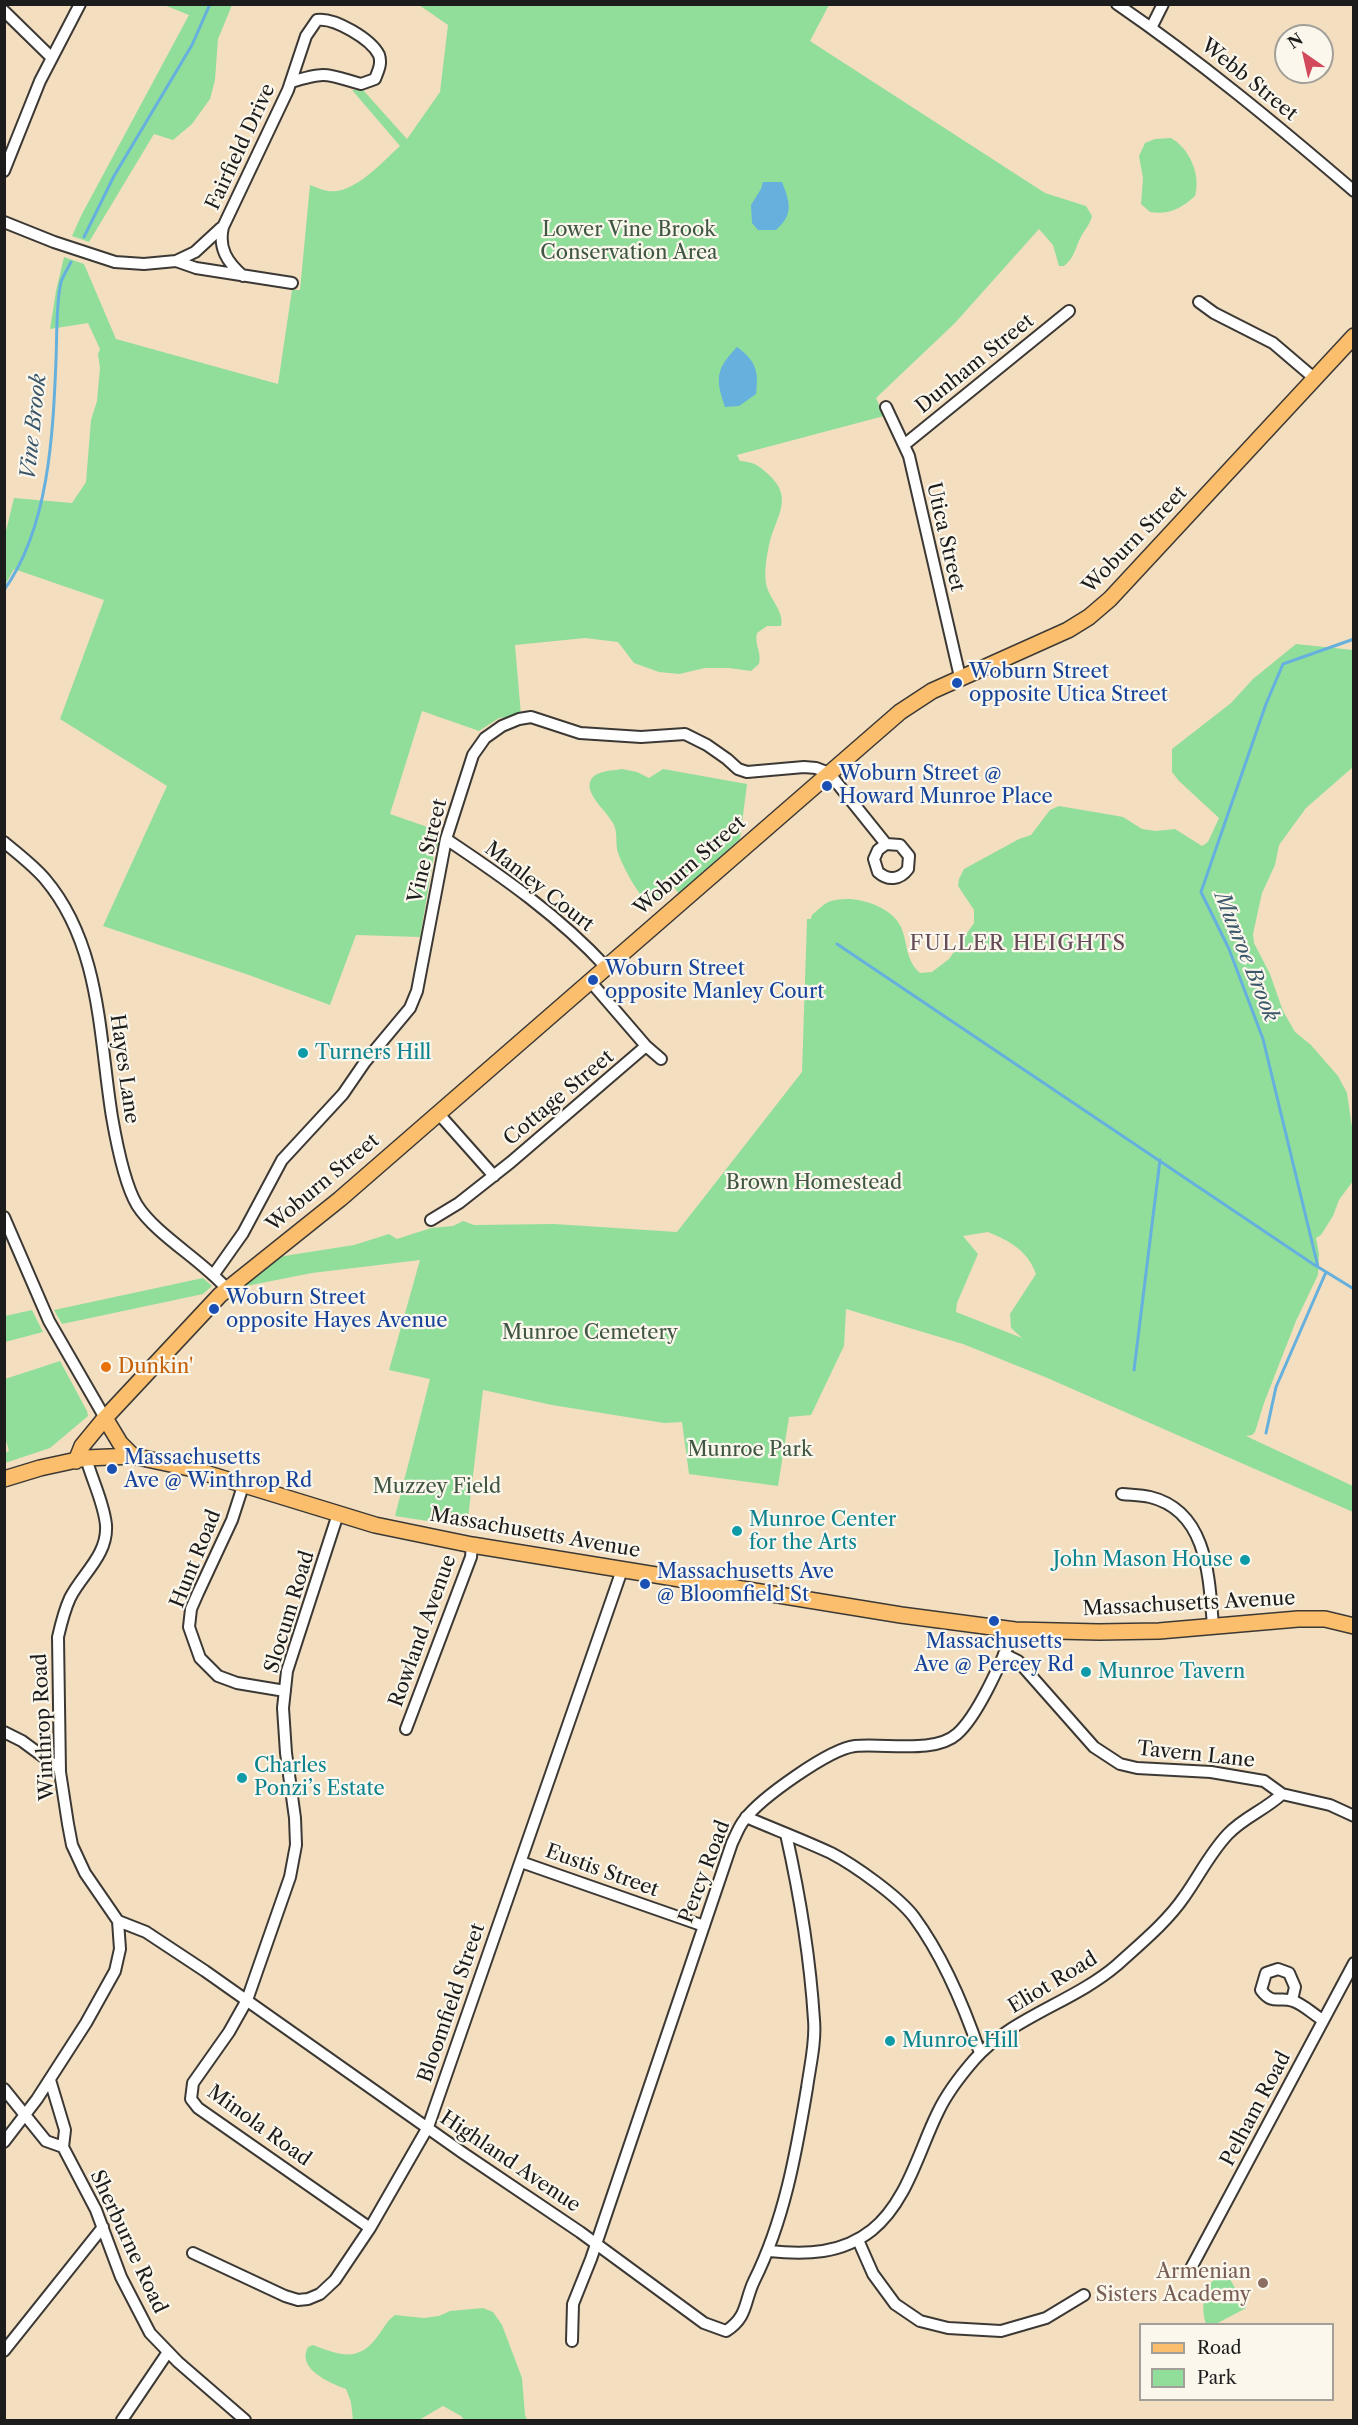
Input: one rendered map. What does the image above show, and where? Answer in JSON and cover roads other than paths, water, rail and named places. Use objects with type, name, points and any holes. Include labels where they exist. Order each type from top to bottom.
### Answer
[{"type":"main road","name":"Woburn Street","points":[[81,1460],[82,1446],[105,1418],[193,1322],[227,1289],[340,1199],[900,712],[922,696],[960,677],[1056,636],[1089,617],[1110,599],[1353,336]]},
{"type":"main road","points":[[105,1418],[120,1443],[134,1456]]},
{"type":"main road","name":"Massachusetts Avenue","points":[[4,1479],[40,1468],[81,1460],[134,1456],[189,1468],[375,1525],[472,1545],[901,1616],[1015,1630],[1159,1631],[1298,1619],[1326,1619],[1353,1626]]},
{"type":"street","points":[[4,171],[40,81],[80,4]]},
{"type":"street","name":"Webb Street","points":[[1117,4],[1224,82],[1351,185]]},
{"type":"street","points":[[1151,28],[1163,4]]},
{"type":"street","points":[[4,11],[52,58]]},
{"type":"street","name":"Fairfield Drive","points":[[243,276],[231,266],[224,255],[220,238],[223,227],[291,82],[306,36],[317,20],[326,19],[339,22],[373,48],[380,57],[380,68],[375,79],[361,84],[330,74],[317,74],[291,82]]},
{"type":"street","points":[[4,222],[54,242],[115,262],[144,264],[176,261],[196,268],[292,284]]},
{"type":"street","name":"Fairfield Drive","points":[[176,261],[195,252],[223,227]]},
{"type":"street","points":[[1199,302],[1214,313],[1273,343],[1314,378]]},
{"type":"street","name":"Dunham Street","points":[[904,445],[1069,311]]},
{"type":"street","name":"Utica Street","points":[[886,407],[904,445],[960,677]]},
{"type":"street","name":"Vine Street","points":[[213,1274],[243,1233],[282,1160],[340,1098],[365,1062],[410,1008],[417,991],[446,839],[473,755],[485,738],[502,726],[531,717],[580,733],[641,737],[685,734],[707,745],[738,769],[747,772],[804,767],[816,768],[829,773]]},
{"type":"street","points":[[829,773],[886,844]]},
{"type":"street","name":"Manley Court","points":[[446,839],[540,906],[606,967]]},
{"type":"street","name":"Hayes Lane","points":[[4,842],[44,878],[57,895],[87,957],[116,1140],[137,1205],[227,1289]]},
{"type":"street","points":[[590,981],[646,1046],[661,1059]]},
{"type":"street","name":"Cottage Street","points":[[431,1220],[459,1203],[494,1176],[646,1046]]},
{"type":"street","points":[[438,1113],[494,1176]]},
{"type":"street","points":[[4,1217],[9,1238],[49,1321],[105,1418]]},
{"type":"street","name":"Winthrop Road","points":[[81,1460],[106,1524],[105,1542],[98,1558],[70,1598],[60,1629],[57,1674],[60,1769],[72,1845],[85,1873],[118,1921]]},
{"type":"street","name":"Hunt Road","points":[[243,1486],[232,1520],[191,1610],[189,1627],[200,1658],[218,1676],[237,1683],[285,1691]]},
{"type":"street","points":[[1122,1494],[1151,1498],[1169,1505],[1188,1520],[1199,1538],[1206,1563],[1213,1626]]},
{"type":"street","name":"Slocum Road","points":[[247,2000],[290,1877],[296,1845],[283,1708],[288,1671],[338,1514]]},
{"type":"street","name":"Rowland Avenue","points":[[406,1729],[471,1557],[472,1545]]},
{"type":"street","name":"Bloomfield Street","points":[[192,2253],[285,2296],[297,2300],[308,2299],[320,2294],[335,2280],[370,2228],[428,2127],[622,1570]]},
{"type":"street","name":"Percy Road","points":[[572,2341],[573,2304],[732,1843],[746,1817],[758,1803],[781,1786],[834,1754],[852,1746],[923,1747],[941,1744],[957,1734],[970,1719],[1015,1630]]},
{"type":"street","name":"Tavern Lane","points":[[1004,1654],[1018,1661],[1094,1747],[1120,1764],[1137,1768],[1211,1772],[1264,1781],[1282,1794]]},
{"type":"street","points":[[4,1732],[22,1741],[60,1769]]},
{"type":"street","points":[[1282,1794],[1330,1805],[1353,1816]]},
{"type":"street","name":"Eliot Road","points":[[769,2251],[798,2254],[821,2253],[858,2240],[887,2216],[902,2191],[939,2109],[953,2087],[988,2044],[1092,1984],[1116,1966],[1161,1924],[1183,1898],[1214,1849],[1229,1832],[1247,1817],[1269,1806],[1282,1794]]},
{"type":"street","points":[[746,1817],[833,1854],[891,1894],[913,1915],[937,1955],[973,2031],[980,2053]]},
{"type":"street","points":[[769,2251],[798,2145],[814,2022],[807,1945],[786,1834]]},
{"type":"street","name":"Eustis Street","points":[[521,1862],[704,1926]]},
{"type":"street","points":[[4,2142],[50,2080],[101,1998],[115,1971],[120,1949],[118,1921]]},
{"type":"street","name":"Highland Avenue","points":[[118,1921],[146,1932],[247,2000],[595,2243],[704,2323],[726,2331],[743,2316],[753,2284],[769,2251]]},
{"type":"street","name":"Pelham Road","points":[[1190,2271],[1353,1963]]},
{"type":"street","name":"Minola Road","points":[[247,2000],[230,2032],[194,2083],[191,2099],[198,2108],[370,2228]]},
{"type":"street","points":[[1292,2000],[1323,2020]]},
{"type":"street","name":"Sherburne Road","points":[[50,2080],[65,2130],[63,2147],[96,2210],[121,2277],[140,2316],[150,2333],[168,2352],[245,2421]]},
{"type":"street","points":[[4,2089],[46,2141],[63,2147]]},
{"type":"street","points":[[4,2351],[103,2227]]},
{"type":"street","points":[[858,2240],[873,2274],[895,2304],[920,2321],[948,2328],[1001,2331],[1046,2318],[1084,2295]]},
{"type":"street","points":[[122,2421],[168,2352]]},
{"type":"water","points":[[763,182],[782,182],[787,196],[788,213],[786,219],[776,230],[758,230],[752,223],[751,205]]},
{"type":"water","points":[[737,347],[755,367],[756,394],[739,406],[725,407],[719,374]]},
{"type":"waterway","name":"Vine Brook","points":[[84,237],[114,176],[192,45],[210,4]]},
{"type":"waterway","name":"Vine Brook","points":[[4,590],[31,538],[46,479],[55,389],[58,299],[61,282],[71,262]]},
{"type":"waterway","name":"Munroe Brook","points":[[1354,639],[1283,664],[1266,704],[1201,892],[1229,949],[1263,1039],[1318,1267],[1354,1289]]},
{"type":"waterway","points":[[837,944],[1316,1266]]},
{"type":"waterway","points":[[1134,1370],[1160,1160]]},
{"type":"waterway","points":[[1266,1433],[1276,1387],[1326,1272]]},
{"type":"place","name":"Woburn Street opposite Utica Street","points":[[957,683]]},
{"type":"place","name":"Woburn Street @ Howard Munroe Place","points":[[827,786]]},
{"type":"place","name":"Woburn Street opposite Manley Court","points":[[593,980]]},
{"type":"place","name":"Turners Hill","points":[[303,1053]]},
{"type":"place","name":"Woburn Street opposite Hayes Avenue","points":[[214,1309]]},
{"type":"place","name":"Dunkin'","points":[[106,1367]]},
{"type":"place","name":"Massachusetts Ave @ Winthrop Rd","points":[[112,1469]]},
{"type":"place","name":"Munroe Center for the Arts","points":[[737,1531]]},
{"type":"place","name":"John Mason House","points":[[1245,1560]]},
{"type":"place","name":"Massachusetts Ave @ Bloomfield St","points":[[645,1584]]},
{"type":"place","name":"Massachusetts Ave @ Percey Rd","points":[[994,1621]]},
{"type":"place","name":"Munroe Tavern","points":[[1086,1672]]},
{"type":"place","name":"Charles Ponzi’s Estate","points":[[242,1778]]},
{"type":"place","name":"Munroe Hill","points":[[890,2041]]},
{"type":"place","name":"Armenian Sisters Academy","points":[[1263,2283]]},
{"type":"district","name":"FULLER HEIGHTS","points":[[1018,944]]},
{"type":"park label","name":"Lower Vine Brook Conservation Area","points":[[629,242]]},
{"type":"park label","name":"Brown Homestead","points":[[814,1183]]},
{"type":"park label","name":"Munroe Cemetery","points":[[590,1333]]},
{"type":"park label","name":"Munroe Park","points":[[750,1450]]},
{"type":"park label","name":"Muzzey Field","points":[[437,1487]]}]
